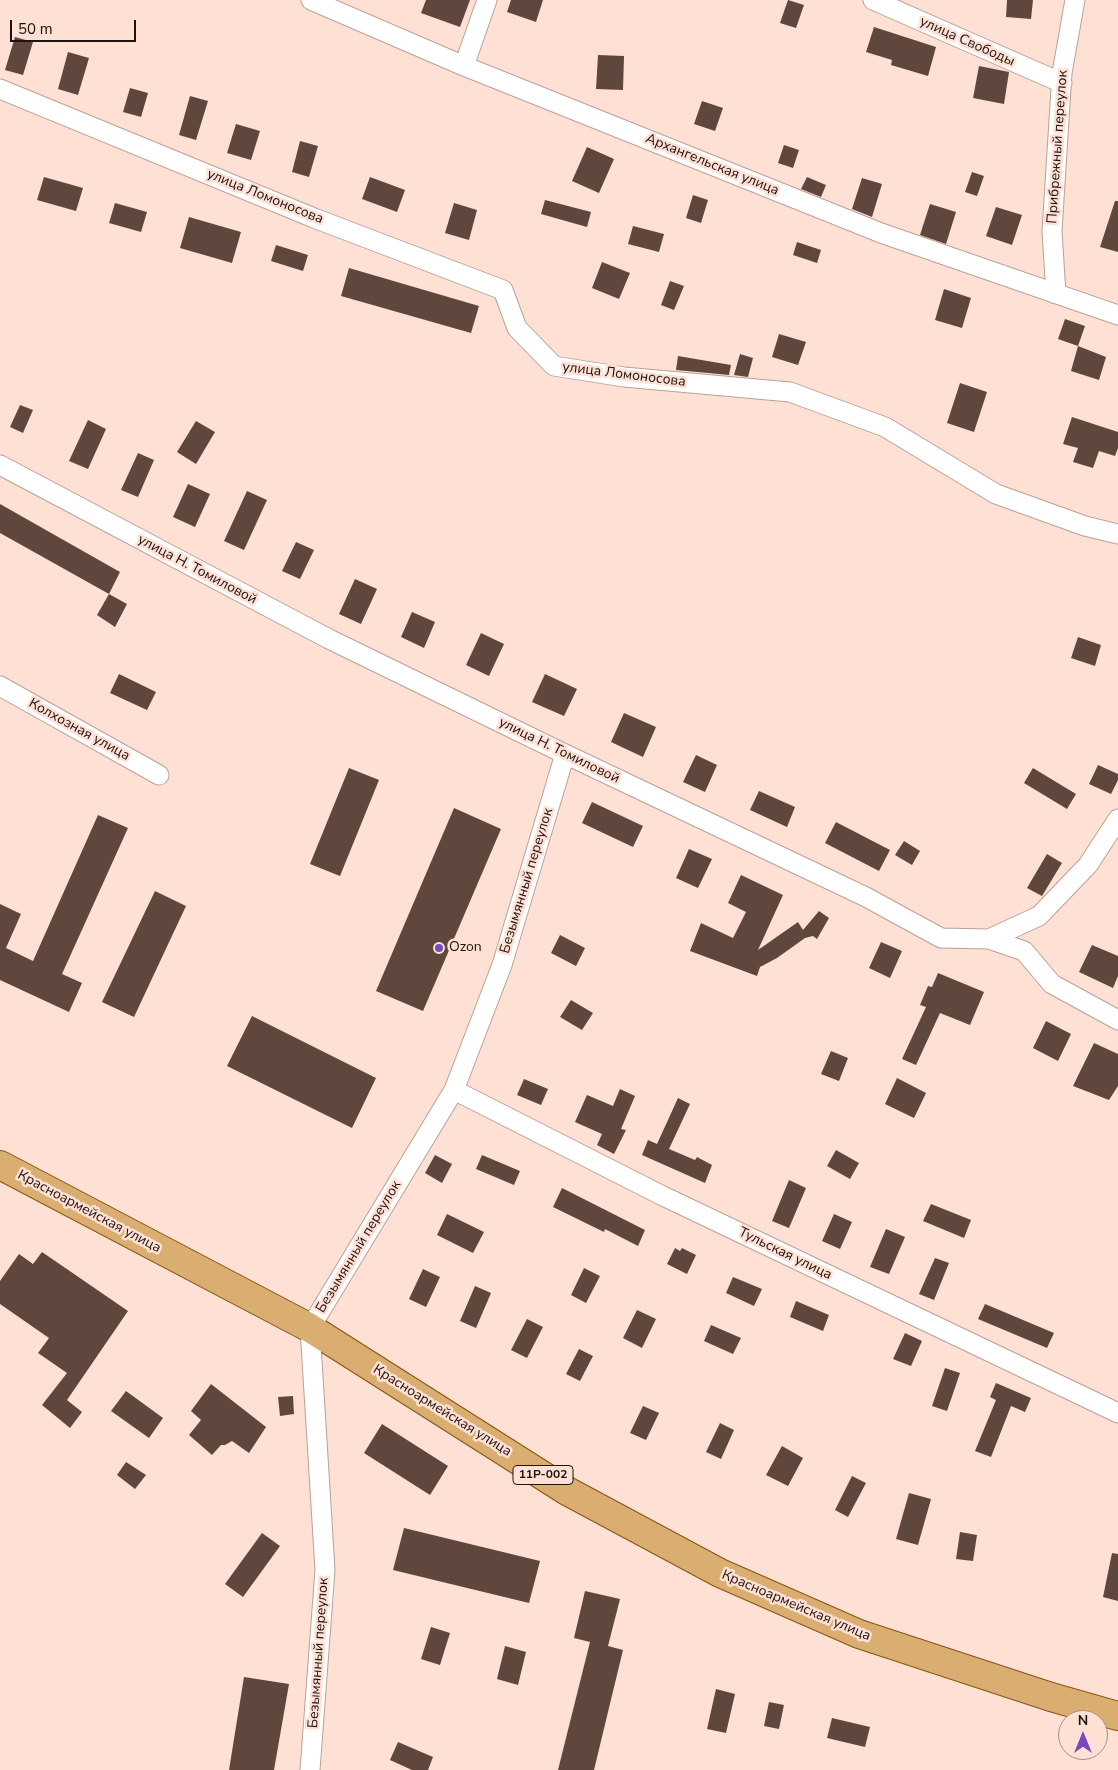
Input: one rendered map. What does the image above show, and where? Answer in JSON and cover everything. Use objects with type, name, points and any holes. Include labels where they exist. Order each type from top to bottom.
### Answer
[{"type":"main road","name":"Красноармейская улица","points":[[0,1166],[310,1328],[567,1491],[720,1574],[859,1634],[1051,1697],[1118,1716]]},
{"type":"street","name":"Архангельская улица","points":[[311,0],[464,66],[882,233],[1118,315]]},
{"type":"street","points":[[464,66],[487,0]]},
{"type":"street","name":"улица Свободы","points":[[873,0],[1062,83]]},
{"type":"street","name":"Прибрежный переулок","points":[[1056,294],[1052,231],[1062,83],[1075,0]]},
{"type":"street","name":"улица Ломоносова","points":[[0,89],[314,218],[503,290],[517,328],[554,366],[624,377],[790,392],[886,427],[996,494],[1085,526],[1118,534]]},
{"type":"street","name":"улица Н. Томиловой","points":[[0,465],[329,639],[866,897],[942,938],[989,939],[1024,952],[1052,984],[1118,1020]]},
{"type":"street","name":"Колхозная улица","points":[[0,686],[159,775]]},
{"type":"street","name":"Безымянный переулок","points":[[310,1770],[324,1570],[310,1328],[454,1090],[502,966],[565,754]]},
{"type":"street","points":[[989,939],[1038,916],[1088,865],[1118,819]]},
{"type":"street","name":"Тульская улица","points":[[454,1090],[662,1194],[1118,1413]]},
{"type":"building","points":[[426,0],[470,0],[460,27],[421,13]]},
{"type":"building","points":[[511,0],[543,0],[536,22],[507,12]]},
{"type":"building","points":[[788,0],[804,5],[796,28],[780,23]]},
{"type":"building","points":[[1007,0],[1033,0],[1031,19],[1006,17]]},
{"type":"building","points":[[874,27],[936,47],[928,76],[891,65],[892,60],[866,52]]},
{"type":"building","points":[[15,37],[33,42],[23,75],[5,70]]},
{"type":"building","points":[[68,52],[89,58],[78,95],[58,89]]},
{"type":"building","points":[[598,55],[624,56],[623,90],[596,89]]},
{"type":"building","points":[[979,66],[1009,72],[1004,104],[973,98]]},
{"type":"building","points":[[130,88],[148,93],[141,117],[123,112]]},
{"type":"building","points":[[190,96],[208,101],[196,140],[179,135]]},
{"type":"building","points":[[702,101],[723,108],[715,131],[694,124]]},
{"type":"building","points":[[236,124],[260,131],[251,160],[227,153]]},
{"type":"building","points":[[300,141],[318,146],[309,177],[292,172]]},
{"type":"building","points":[[784,145],[799,150],[793,168],[778,163]]},
{"type":"building","points":[[587,147],[614,159],[599,193],[572,181]]},
{"type":"building","points":[[972,172],[984,176],[977,196],[965,192]]},
{"type":"building","points":[[44,177],[83,188],[76,211],[37,200]]},
{"type":"building","points":[[370,177],[405,190],[397,212],[362,199]]},
{"type":"building","points":[[807,177],[826,185],[821,197],[801,189]]},
{"type":"building","points":[[862,178],[882,184],[872,217],[852,209]]},
{"type":"building","points":[[693,195],[708,200],[701,223],[686,218]]},
{"type":"building","points":[[545,200],[591,212],[587,227],[541,214]]},
{"type":"building","points":[[1115,201],[1118,201],[1118,252],[1100,247]]},
{"type":"building","points":[[115,203],[147,212],[141,232],[109,223]]},
{"type":"building","points":[[454,203],[477,210],[469,240],[445,233]]},
{"type":"building","points":[[930,204],[956,212],[946,244],[920,235]]},
{"type":"building","points":[[996,207],[1022,215],[1012,245],[986,236]]},
{"type":"building","points":[[189,217],[241,232],[232,263],[180,248]]},
{"type":"building","points":[[633,226],[664,234],[659,252],[628,244]]},
{"type":"building","points":[[797,242],[821,250],[817,263],[793,255]]},
{"type":"building","points":[[276,245],[308,255],[303,271],[271,261]]},
{"type":"building","points":[[602,262],[630,273],[619,299],[592,288]]},
{"type":"building","points":[[349,268],[479,306],[471,333],[341,296]]},
{"type":"building","points":[[670,281],[684,286],[674,310],[661,305]]},
{"type":"building","points":[[944,289],[971,298],[962,328],[935,320]]},
{"type":"building","points":[[1065,319],[1085,326],[1078,346],[1058,339]]},
{"type":"building","points":[[779,334],[806,342],[798,365],[772,357]]},
{"type":"building","points":[[1078,346],[1106,357],[1099,380],[1071,371]]},
{"type":"building","points":[[740,354],[753,358],[748,377],[734,375]]},
{"type":"building","points":[[678,356],[731,365],[729,375],[676,370]]},
{"type":"building","points":[[960,383],[987,392],[974,432],[947,423]]},
{"type":"building","points":[[20,405],[33,410],[23,433],[10,427]]},
{"type":"building","points":[[1072,417],[1118,432],[1118,448],[1115,456],[1099,451],[1093,468],[1073,462],[1078,448],[1063,444]]},
{"type":"building","points":[[88,420],[106,429],[88,469],[69,461]]},
{"type":"building","points":[[196,421],[215,432],[196,464],[177,452]]},
{"type":"building","points":[[138,453],[154,460],[138,497],[121,490]]},
{"type":"building","points":[[188,484],[210,494],[195,527],[173,517]]},
{"type":"building","points":[[247,491],[267,500],[244,550],[224,541]]},
{"type":"building","points":[[0,504],[120,572],[109,594],[0,533]]},
{"type":"building","points":[[296,542],[314,550],[300,579],[282,571]]},
{"type":"building","points":[[355,579],[377,589],[361,624],[339,614]]},
{"type":"building","points":[[109,594],[127,604],[115,627],[97,615]]},
{"type":"building","points":[[412,612],[435,622],[424,648],[401,637]]},
{"type":"building","points":[[481,633],[504,644],[489,676],[466,665]]},
{"type":"building","points":[[1078,637],[1101,645],[1095,666],[1071,658]]},
{"type":"building","points":[[119,674],[156,692],[147,710],[110,693]]},
{"type":"building","points":[[545,674],[577,689],[564,716],[532,702]]},
{"type":"building","points":[[624,713],[656,727],[643,757],[611,742]]},
{"type":"building","points":[[696,755],[717,765],[705,792],[683,782]]},
{"type":"building","points":[[1098,765],[1118,774],[1118,780],[1111,794],[1089,784]]},
{"type":"building","points":[[349,768],[379,780],[340,876],[310,864]]},
{"type":"building","points":[[1033,768],[1076,794],[1067,809],[1024,783]]},
{"type":"building","points":[[759,791],[795,807],[787,827],[750,810]]},
{"type":"building","points":[[592,802],[643,826],[633,847],[582,823]]},
{"type":"building","points":[[454,808],[501,829],[423,1011],[376,991]]},
{"type":"building","points":[[98,815],[128,828],[62,974],[82,983],[69,1012],[0,980],[0,904],[21,914],[6,948],[33,961]]},
{"type":"building","points":[[836,822],[890,850],[879,871],[825,843]]},
{"type":"building","points":[[904,841],[920,851],[912,865],[895,855]]},
{"type":"building","points":[[689,849],[712,859],[698,888],[676,878]]},
{"type":"building","points":[[1047,854],[1062,863],[1042,896],[1027,888]]},
{"type":"building","points":[[741,875],[783,895],[758,950],[798,922],[803,930],[819,911],[829,918],[817,939],[813,936],[805,938],[777,958],[760,967],[757,976],[690,951],[701,923],[733,938],[746,912],[728,903]]},
{"type":"building","points":[[155,891],[186,906],[134,1017],[102,1002]]},
{"type":"building","points":[[560,935],[585,948],[576,966],[551,953]]},
{"type":"building","points":[[881,942],[902,951],[890,978],[869,968]]},
{"type":"building","points":[[1092,945],[1118,956],[1118,976],[1113,988],[1079,972]]},
{"type":"building","points":[[938,973],[984,992],[970,1025],[940,1013],[916,1065],[902,1059],[926,1007],[920,1005],[928,986],[932,987]]},
{"type":"building","points":[[571,1000],[593,1013],[582,1030],[560,1017]]},
{"type":"building","points":[[252,1016],[376,1078],[352,1128],[227,1066]]},
{"type":"building","points":[[1046,1021],[1071,1034],[1058,1061],[1033,1048]]},
{"type":"building","points":[[1094,1043],[1118,1054],[1118,1086],[1109,1100],[1073,1086]]},
{"type":"building","points":[[831,1051],[848,1058],[839,1081],[821,1074]]},
{"type":"building","points":[[897,1078],[926,1093],[914,1118],[885,1104]]},
{"type":"building","points":[[524,1079],[548,1089],[541,1105],[517,1095]]},
{"type":"building","points":[[620,1089],[635,1096],[621,1129],[626,1130],[614,1154],[597,1145],[602,1134],[575,1122],[587,1095],[613,1106]]},
{"type":"building","points":[[678,1098],[690,1104],[669,1149],[695,1160],[697,1157],[712,1165],[705,1183],[642,1155],[648,1140],[657,1144]]},
{"type":"building","points":[[836,1150],[859,1163],[850,1179],[827,1166]]},
{"type":"building","points":[[435,1155],[452,1164],[442,1183],[425,1173]]},
{"type":"building","points":[[482,1155],[520,1171],[514,1185],[476,1169]]},
{"type":"building","points":[[789,1180],[806,1188],[789,1228],[772,1221]]},
{"type":"building","points":[[562,1188],[645,1230],[638,1246],[605,1229],[604,1232],[553,1207]]},
{"type":"building","points":[[931,1204],[971,1220],[964,1238],[923,1221]]},
{"type":"building","points":[[447,1214],[484,1232],[473,1253],[437,1235]]},
{"type":"building","points":[[834,1214],[852,1222],[840,1249],[822,1241]]},
{"type":"building","points":[[886,1229],[905,1237],[889,1274],[870,1267]]},
{"type":"building","points":[[675,1248],[680,1251],[682,1248],[696,1255],[687,1274],[667,1264]]},
{"type":"building","points":[[42,1252],[128,1311],[67,1400],[82,1412],[70,1428],[42,1405],[67,1373],[38,1353],[49,1338],[0,1304],[0,1281],[19,1254],[33,1264]]},
{"type":"building","points":[[935,1258],[949,1263],[934,1300],[919,1294]]},
{"type":"building","points":[[584,1268],[600,1276],[586,1303],[571,1295]]},
{"type":"building","points":[[423,1269],[440,1277],[426,1307],[409,1299]]},
{"type":"building","points":[[733,1277],[762,1289],[754,1306],[726,1293]]},
{"type":"building","points":[[475,1286],[491,1293],[476,1328],[460,1321]]},
{"type":"building","points":[[796,1301],[829,1315],[823,1331],[790,1317]]},
{"type":"building","points":[[985,1304],[1054,1333],[1047,1348],[978,1319]]},
{"type":"building","points":[[637,1310],[656,1319],[642,1348],[623,1338]]},
{"type":"building","points":[[527,1319],[543,1327],[527,1358],[511,1350]]},
{"type":"building","points":[[711,1325],[741,1338],[733,1354],[704,1341]]},
{"type":"building","points":[[905,1333],[922,1341],[911,1366],[893,1359]]},
{"type":"building","points":[[579,1349],[593,1356],[580,1381],[566,1374]]},
{"type":"building","points":[[945,1368],[960,1373],[947,1411],[932,1406]]},
{"type":"building","points":[[996,1383],[1031,1398],[1025,1412],[1011,1406],[991,1457],[975,1451],[996,1400],[990,1397]]},
{"type":"building","points":[[211,1384],[266,1427],[249,1453],[232,1441],[221,1445],[212,1455],[189,1435],[201,1420],[191,1411]]},
{"type":"building","points":[[126,1391],[163,1418],[149,1438],[111,1411]]},
{"type":"building","points":[[293,1396],[294,1414],[280,1416],[278,1397]]},
{"type":"building","points":[[643,1406],[659,1413],[646,1440],[630,1433]]},
{"type":"building","points":[[720,1423],[734,1430],[721,1459],[706,1452]]},
{"type":"building","points":[[382,1424],[448,1466],[430,1495],[364,1453]]},
{"type":"building","points":[[782,1446],[803,1458],[788,1486],[766,1475]]},
{"type":"building","points":[[126,1462],[146,1475],[135,1489],[117,1475]]},
{"type":"building","points":[[852,1476],[866,1483],[848,1517],[835,1510]]},
{"type":"building","points":[[909,1493],[931,1499],[918,1545],[896,1539]]},
{"type":"building","points":[[404,1528],[540,1561],[529,1603],[393,1570]]},
{"type":"building","points":[[960,1532],[977,1535],[973,1561],[956,1559]]},
{"type":"building","points":[[262,1533],[280,1546],[243,1597],[225,1584]]},
{"type":"building","points":[[1112,1553],[1118,1554],[1118,1601],[1103,1597]]},
{"type":"building","points":[[585,1591],[620,1599],[608,1646],[623,1650],[594,1770],[558,1770],[590,1642],[574,1638]]},
{"type":"building","points":[[431,1627],[450,1633],[440,1665],[421,1659]]},
{"type":"building","points":[[505,1646],[526,1652],[518,1685],[497,1679]]},
{"type":"building","points":[[244,1677],[289,1684],[274,1770],[229,1770]]},
{"type":"building","points":[[716,1689],[735,1694],[726,1733],[707,1729]]},
{"type":"building","points":[[769,1702],[784,1705],[779,1729],[764,1726]]},
{"type":"building","points":[[832,1718],[870,1727],[865,1747],[827,1738]]},
{"type":"building","points":[[398,1742],[433,1757],[428,1770],[412,1770],[390,1760]]},
{"type":"place","name":"Ozon","points":[[439,948]]}]
